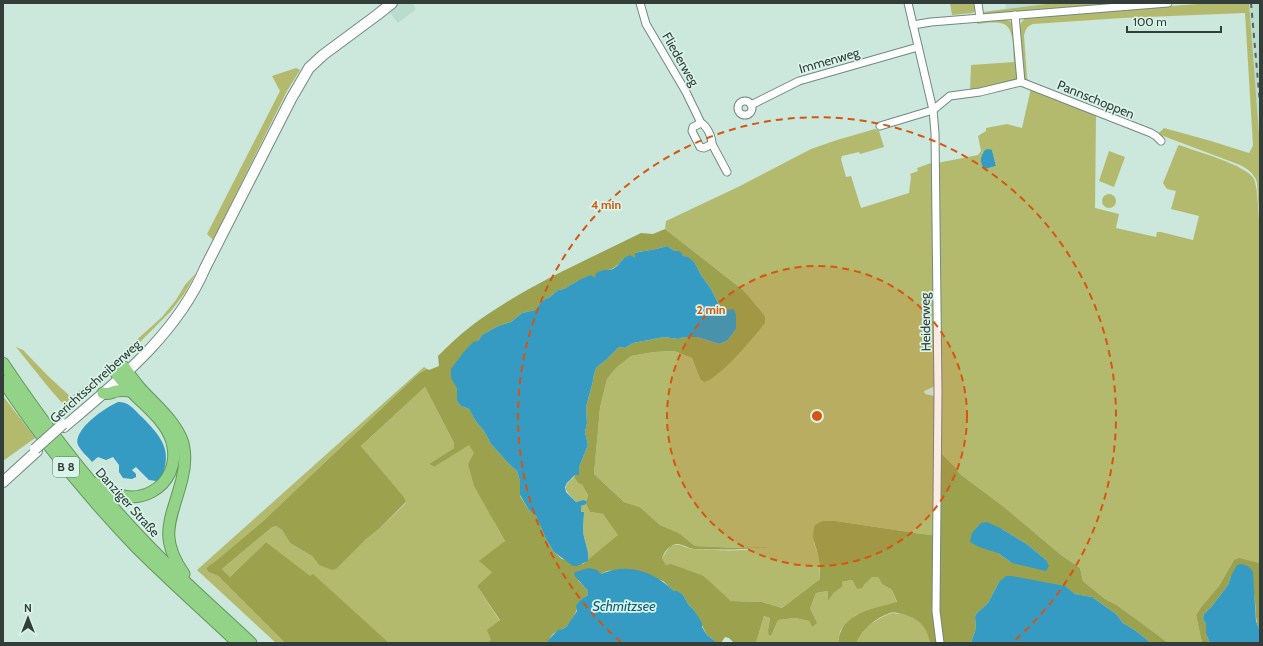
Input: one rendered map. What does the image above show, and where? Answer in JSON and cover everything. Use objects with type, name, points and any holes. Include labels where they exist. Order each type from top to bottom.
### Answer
[{"type":"highway","name":"Danziger Straße","points":[[3,363],[34,408],[85,474],[144,541],[251,643]]},
{"type":"highway","points":[[85,474],[92,475],[110,492],[125,497],[132,497],[145,495],[161,485],[172,468],[174,455],[169,436],[165,428],[132,391],[122,372]]},
{"type":"highway","points":[[122,372],[140,387],[167,417],[183,444],[185,453],[184,466],[181,482],[170,518],[169,536],[172,552],[189,585]]},
{"type":"highway","name":"Danziger Straße","points":[[3,381],[60,459],[108,516],[162,572],[238,643]]},
{"type":"highway","points":[[103,393],[107,394],[117,391],[132,391]]},
{"type":"highway","points":[[3,392],[10,400],[17,402]]},
{"type":"main road","name":"Gerichtsschreiberweg","points":[[3,482],[63,425],[163,335],[198,286],[205,268],[291,99],[309,68],[323,55],[392,3]]},
{"type":"main road","name":"Gerichtsschreiberweg","points":[[63,425],[103,393],[122,372]]},
{"type":"main road","name":"Gerichtsschreiberweg","points":[[3,475],[36,450]]},
{"type":"street","name":"Fliederweg","points":[[648,3],[641,5],[646,24],[686,92],[701,123],[705,124],[712,140],[712,144],[727,172]]},
{"type":"street","name":"Heiderweg","points":[[908,3],[933,110],[935,132],[938,391],[936,611],[940,643]]},
{"type":"street","points":[[978,3],[980,18]]},
{"type":"street","points":[[913,25],[931,22],[1168,3]]},
{"type":"street","points":[[880,126],[933,110],[950,96],[980,92],[1021,82],[1016,15]]},
{"type":"street","name":"Immenweg","points":[[751,105],[799,81],[918,47]]},
{"type":"street","name":"Pannschoppen","points":[[1021,82],[1151,133],[1161,141]]},
{"type":"street","points":[[701,123],[693,127],[692,132],[697,142],[700,147],[704,148],[712,144]]},
{"type":"shaded area","points":[[396,3],[412,3],[416,9],[398,23],[388,10]]},
{"type":"shaded area","points":[[1005,3],[1054,3],[1006,9]]},
{"type":"shaded area","points":[[1249,3],[1260,3],[1260,146],[1251,31]]},
{"type":"green space","points":[[950,3],[976,3],[976,10],[973,13],[952,15]]},
{"type":"green space","points":[[1054,3],[1129,3],[983,16],[983,12]]},
{"type":"green space","points":[[1212,3],[1249,3],[1260,146],[1260,227],[1257,183],[1251,172],[1240,165],[1158,134],[1164,128],[1249,153],[1253,146],[1245,13],[1122,18],[1033,24],[1027,28],[1024,35],[1027,78],[1030,83],[1025,81],[1023,78],[1019,34],[1022,22],[1031,16]]},
{"type":"green space","points":[[1003,19],[1010,21],[1013,25],[1019,73],[1016,80],[970,91],[971,65],[1014,62],[1011,33],[1005,24],[977,24],[977,21]]},
{"type":"green space","points":[[296,68],[300,70],[287,91],[213,240],[207,234],[280,91],[272,76]]},
{"type":"green space","points":[[1031,88],[1096,114],[1095,208],[1119,214],[1116,228],[1156,237],[1157,232],[1161,232],[1193,240],[1199,216],[1171,209],[1176,191],[1167,189],[1163,183],[1179,145],[1231,164],[1242,169],[1254,179],[1260,234],[1260,575],[1259,563],[1234,560],[1219,586],[1196,615],[1202,643],[1168,643],[1115,604],[1105,599],[1083,581],[1080,568],[1061,555],[1004,507],[960,474],[939,451],[937,163],[978,155],[981,151],[978,136],[986,131],[986,128],[1007,124],[1022,128]],"holes":[[[992,150],[996,166],[985,169],[983,168],[981,160],[983,152]]]},
{"type":"green space","points":[[875,129],[879,131],[884,147],[860,154],[859,152],[842,156],[841,159],[846,177],[851,176],[861,208],[909,193],[910,174],[918,171],[917,168],[934,162],[937,382],[933,387],[924,391],[925,394],[934,396],[937,401],[936,535],[836,521],[821,521],[814,543],[819,558],[820,579],[782,608],[762,602],[731,601],[704,576],[666,565],[662,558],[670,546],[675,545],[681,545],[694,549],[717,550],[744,550],[757,548],[695,546],[679,533],[660,525],[640,507],[624,502],[594,474],[600,408],[607,379],[616,368],[631,356],[654,352],[674,351],[692,358],[700,379],[765,316],[743,290],[665,229],[666,221],[738,187],[811,149]]},
{"type":"green space","points":[[1109,151],[1125,157],[1114,187],[1099,181]]},
{"type":"green space","points":[[1109,194],[1114,196],[1116,201],[1114,206],[1109,208],[1104,206],[1102,201],[1104,196]]},
{"type":"green space","points":[[665,229],[743,290],[765,316],[765,323],[727,366],[704,382],[700,379],[692,358],[674,351],[654,352],[631,356],[616,368],[607,379],[600,408],[594,474],[624,502],[640,507],[660,525],[679,533],[695,546],[739,548],[769,547],[723,550],[693,549],[677,544],[670,547],[666,551],[662,558],[666,565],[671,564],[704,576],[731,601],[762,602],[782,608],[820,579],[819,560],[813,534],[815,525],[822,521],[836,521],[936,535],[938,643],[930,643],[927,632],[917,620],[899,613],[890,613],[879,618],[870,625],[862,633],[856,643],[838,643],[840,632],[845,624],[851,619],[865,611],[897,602],[892,590],[882,584],[878,577],[872,577],[862,588],[857,589],[852,580],[842,582],[843,586],[834,593],[828,601],[828,591],[816,593],[810,609],[817,623],[812,627],[809,621],[795,618],[778,620],[772,634],[769,636],[768,630],[770,618],[764,616],[756,643],[734,643],[729,638],[725,637],[721,643],[715,643],[715,641],[707,635],[694,610],[688,604],[683,595],[674,591],[663,581],[626,569],[607,571],[578,580],[588,591],[588,595],[580,600],[576,612],[569,624],[553,634],[546,643],[488,643],[491,640],[487,630],[500,620],[477,586],[492,572],[479,561],[505,541],[474,486],[468,464],[474,453],[469,445],[434,467],[429,464],[454,448],[454,443],[425,387],[361,446],[404,497],[406,502],[336,569],[332,570],[319,565],[312,556],[290,543],[282,530],[276,526],[271,528],[222,569],[230,577],[266,542],[310,576],[313,574],[389,643],[285,643],[218,576],[208,572],[206,568],[262,522],[418,374],[427,369],[429,370],[439,366],[438,356],[457,337],[470,327],[510,300],[553,276],[641,233],[653,234]],"holes":[[[667,246],[695,263],[719,305],[727,310],[736,329],[727,341],[719,344],[697,337],[683,337],[679,339],[664,337],[633,343],[625,348],[619,347],[596,368],[586,407],[587,423],[585,432],[588,445],[579,467],[579,475],[575,475],[574,477],[578,483],[582,485],[588,495],[586,504],[590,512],[603,514],[618,535],[583,564],[562,559],[554,552],[546,539],[536,516],[529,510],[520,496],[520,481],[517,471],[491,444],[469,409],[461,406],[457,401],[457,388],[478,341],[482,335],[498,326],[511,322],[522,313],[535,310],[543,300],[550,297],[558,290],[564,289],[579,280],[596,278],[603,270],[610,270],[624,258],[635,259],[635,253]]]},
{"type":"green space","points":[[196,273],[184,294],[170,312],[70,412],[16,347],[23,350],[71,397],[89,383],[162,317],[176,300],[185,285]]},
{"type":"green space","points":[[424,367],[427,369],[418,374],[262,522],[206,568],[208,572],[218,576],[285,643],[276,643],[197,570]]},
{"type":"green space","points":[[425,387],[454,443],[454,448],[429,464],[434,467],[469,444],[475,453],[468,464],[505,541],[492,572],[477,586],[500,621],[492,640],[488,643],[389,643],[266,542],[230,577],[222,569],[271,528],[276,526],[282,530],[290,543],[312,556],[319,565],[365,540],[380,528],[406,503],[404,497],[361,446]]},
{"type":"green space","points":[[3,396],[35,438],[3,461]]},
{"type":"green space","points":[[939,451],[960,474],[1004,507],[1061,555],[1080,568],[1083,581],[1105,599],[1115,604],[1168,643],[1151,643],[1123,623],[1116,614],[1092,597],[1075,594],[1064,586],[999,582],[988,603],[976,614],[976,628],[971,643],[941,643],[938,612]],"holes":[[[1002,529],[1028,545],[1046,560],[1012,563],[998,553]]]},
{"type":"green space","points":[[574,477],[578,483],[582,485],[588,495],[587,501],[583,500],[576,502],[567,492],[567,484]]},
{"type":"green space","points":[[586,504],[590,512],[603,514],[619,535],[588,561],[588,553],[583,533],[584,512],[581,512],[581,506]]},
{"type":"green space","points":[[1239,558],[1259,563],[1260,631],[1256,620],[1254,587],[1231,576],[1228,585],[1204,614],[1203,619],[1206,624],[1206,634],[1210,643],[1202,643],[1196,615],[1219,586],[1234,560]]},
{"type":"green space","points":[[872,576],[878,577],[882,584],[892,590],[897,603],[856,615],[840,631],[838,643],[756,643],[764,616],[770,618],[768,630],[772,634],[778,620],[795,618],[809,621],[812,627],[810,609],[816,593],[828,591],[828,601],[834,593],[843,586],[842,582],[852,580],[857,589],[864,585]]},
{"type":"green space","points":[[892,613],[906,615],[917,620],[926,629],[930,643],[856,643],[866,628],[880,618]]},
{"type":"water","points":[[985,150],[992,150],[996,166],[985,169],[981,162],[981,157]]},
{"type":"water","points":[[667,246],[675,251],[681,252],[683,256],[688,257],[695,263],[719,305],[727,310],[733,309],[736,314],[736,329],[727,341],[719,344],[697,337],[683,337],[679,339],[664,337],[633,343],[625,348],[619,347],[596,368],[586,407],[587,423],[585,432],[588,445],[579,467],[579,475],[575,475],[565,487],[566,492],[576,502],[583,500],[587,501],[586,504],[581,506],[581,512],[584,512],[583,533],[588,553],[588,561],[577,566],[573,566],[554,552],[546,539],[536,516],[529,510],[520,495],[520,481],[517,471],[491,444],[469,409],[461,406],[457,401],[457,388],[451,378],[451,369],[473,342],[478,341],[482,335],[498,326],[511,322],[522,313],[535,310],[543,300],[550,297],[558,290],[564,289],[591,275],[595,278],[596,273],[603,270],[613,269],[624,258],[630,255],[635,258],[635,253]]},
{"type":"water","points":[[118,402],[129,405],[143,418],[153,428],[164,445],[166,452],[165,468],[161,477],[156,481],[149,480],[136,467],[132,470],[136,474],[136,477],[132,479],[123,478],[119,472],[119,465],[113,457],[106,460],[98,457],[92,462],[78,445],[80,433],[85,426],[98,414]]},
{"type":"water","points":[[987,522],[1002,529],[1028,545],[1046,560],[1049,566],[1046,571],[1012,563],[998,553],[979,547],[970,542],[972,533],[981,523]]},
{"type":"water","points":[[1241,564],[1248,566],[1253,572],[1256,621],[1260,631],[1260,643],[1210,643],[1206,634],[1206,624],[1203,619],[1204,614],[1228,585],[1237,565]]},
{"type":"water","name":"Schmitzsee","points":[[589,568],[597,570],[601,574],[621,569],[631,569],[649,574],[658,579],[674,591],[677,591],[683,595],[702,623],[702,627],[707,635],[715,641],[715,643],[546,643],[558,630],[567,626],[577,611],[576,606],[580,600],[588,595],[588,591],[574,575],[575,572]]},
{"type":"water","points":[[1006,576],[1065,586],[1075,594],[1092,597],[1116,614],[1123,623],[1151,643],[971,643],[976,628],[976,614],[988,603],[999,582]]},
{"type":"railway","points":[[1251,3],[1260,104]]}]
